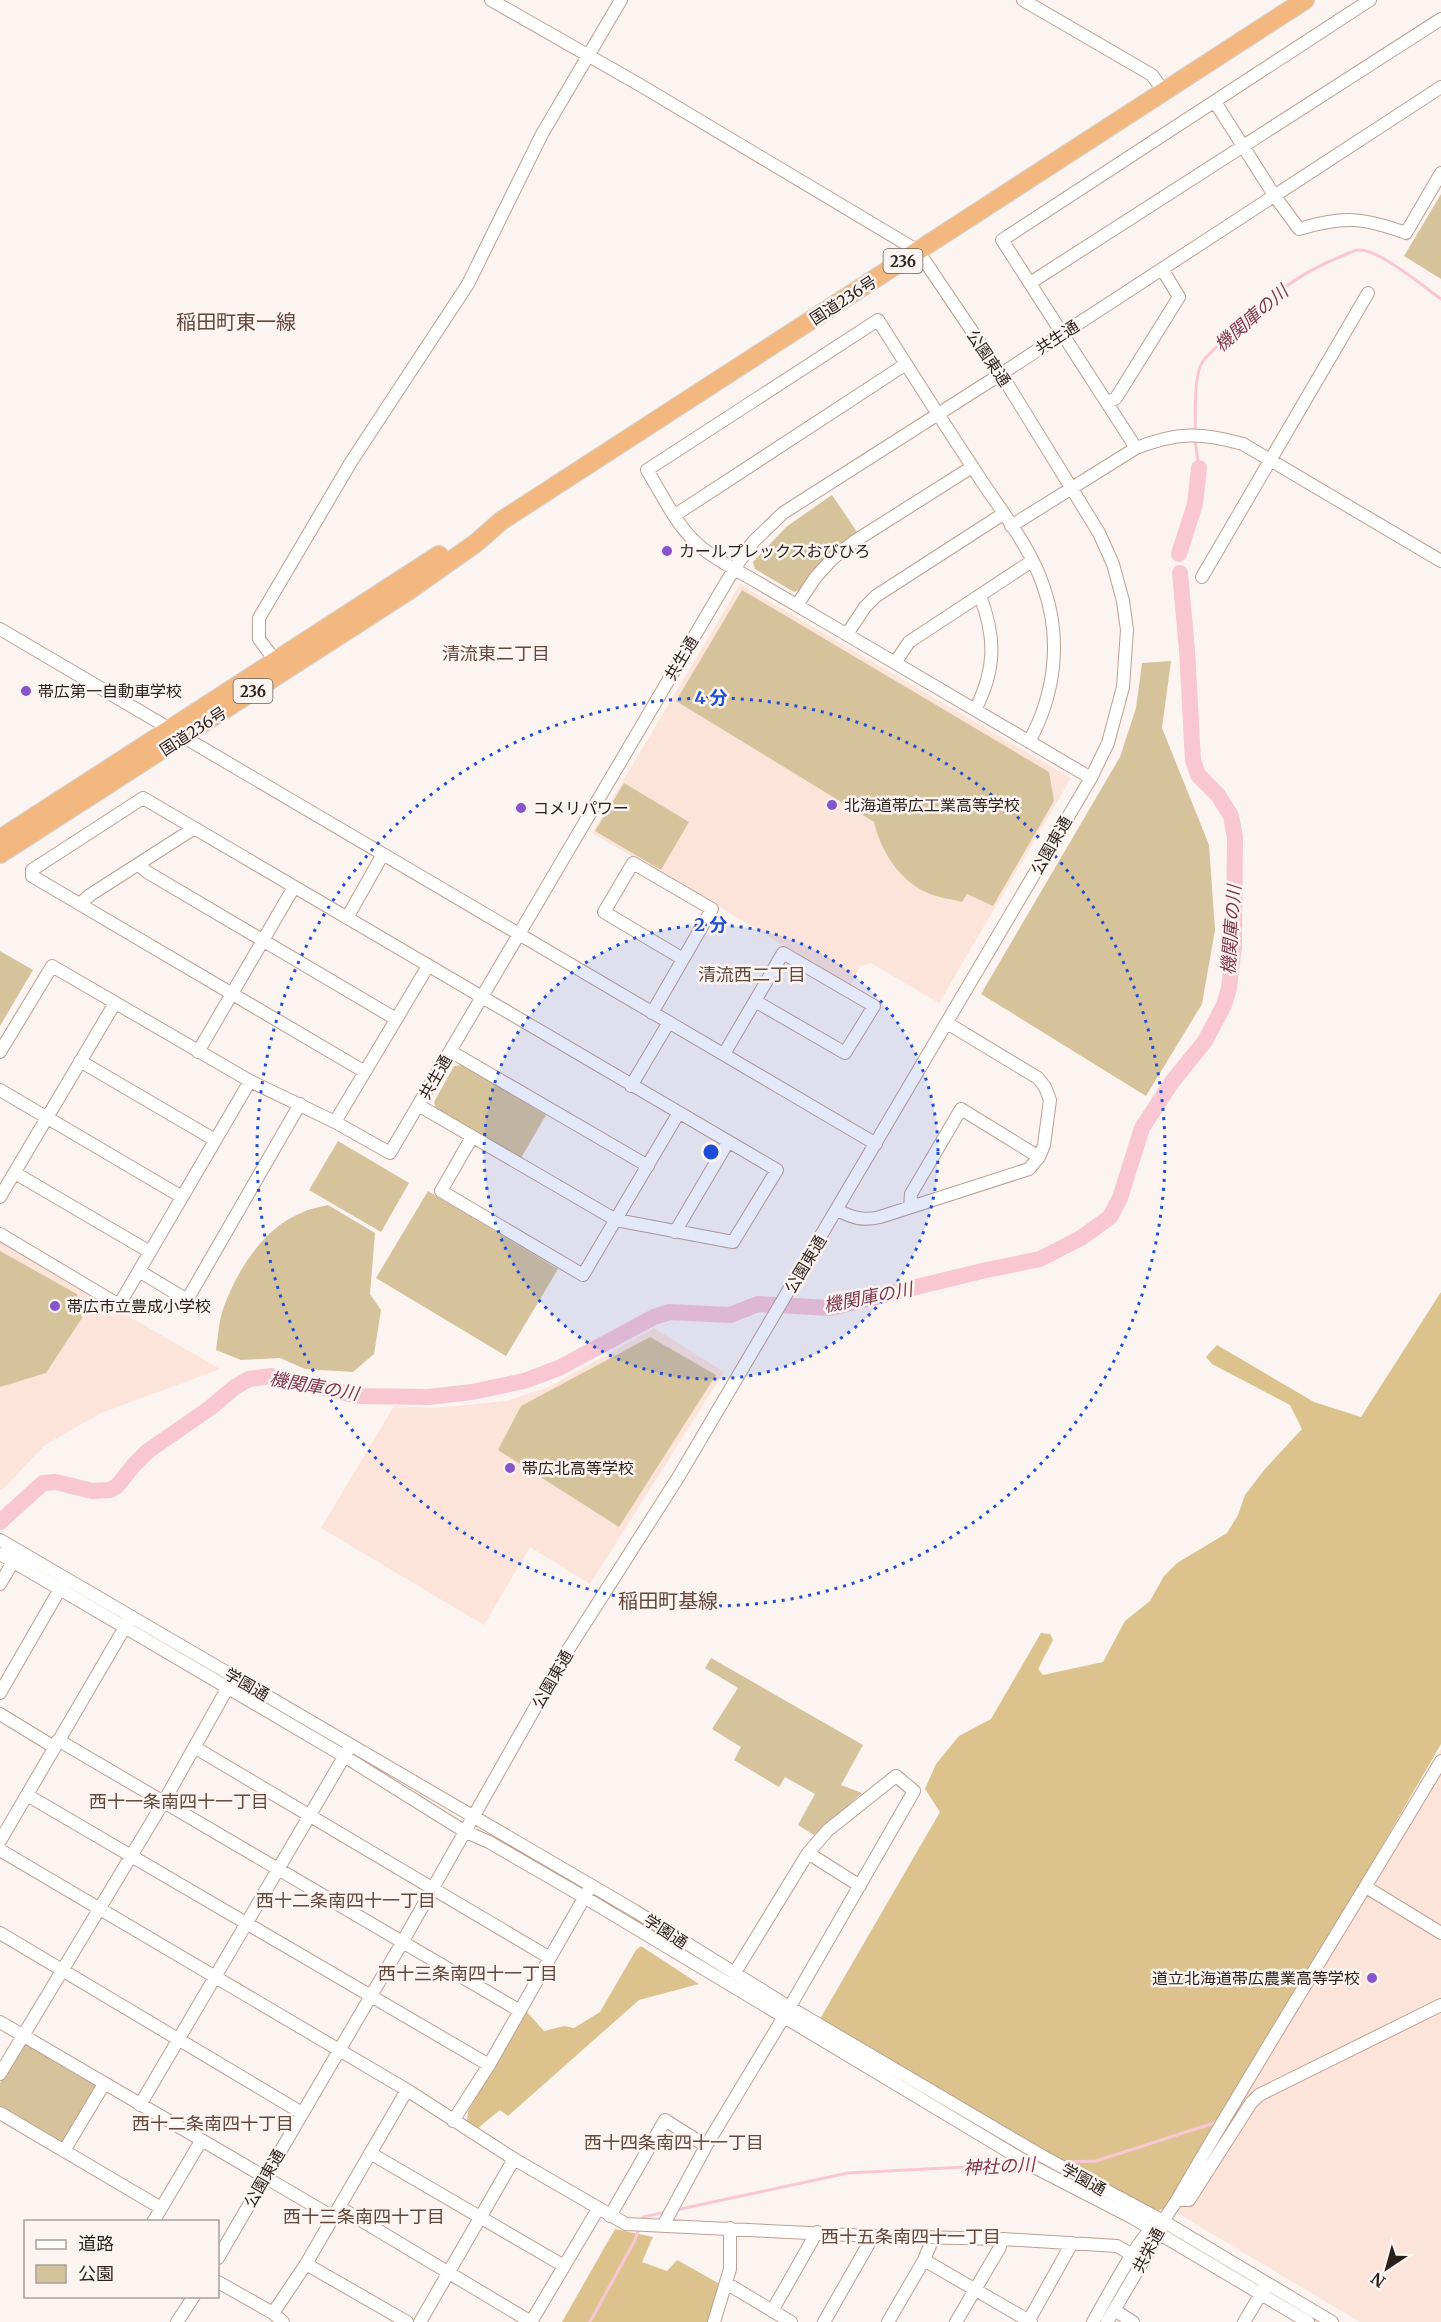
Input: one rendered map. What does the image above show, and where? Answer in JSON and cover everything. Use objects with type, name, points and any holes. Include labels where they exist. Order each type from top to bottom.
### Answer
[{"type":"highway","name":"国道236号","points":[[0,854],[177,732],[279,666],[437,570],[476,543],[501,521],[1305,0]]},
{"type":"highway","name":"国道236号","points":[[0,839],[177,732]]},
{"type":"street","points":[[491,0],[918,251]]},
{"type":"street","points":[[279,666],[259,639],[259,618],[351,462],[468,284],[542,134],[621,0]]},
{"type":"street","points":[[1023,0],[1152,75],[1164,92]]},
{"type":"street","points":[[1136,448],[1002,240],[1370,0]]},
{"type":"street","points":[[1030,283],[1441,19]]},
{"type":"street","name":"共生通","points":[[0,1052],[52,966],[250,1081],[335,1122],[390,1153],[734,568],[753,542],[783,513],[1441,87]]},
{"type":"street","points":[[1215,102],[1274,195],[1299,229],[1328,220],[1351,218],[1380,224],[1406,233],[1441,173]]},
{"type":"street","name":"公園東通","points":[[219,2256],[403,1941],[566,1653],[679,1476],[775,1315],[1091,778],[1108,743],[1124,687],[1127,630],[1123,601],[1113,564],[1099,533],[1001,374],[918,251]]},
{"type":"street","points":[[1107,403],[1116,398],[1179,297],[1162,269]]},
{"type":"street","points":[[1202,577],[1368,293]]},
{"type":"street","points":[[1029,742],[1041,719],[1054,661],[1051,616],[1044,587],[1032,561],[1011,526],[878,321],[647,470],[688,535],[702,549],[1029,742],[1091,778]]},
{"type":"street","points":[[675,515],[906,364]]},
{"type":"street","points":[[1011,526],[1136,448],[1176,436],[1215,436],[1243,444],[1272,460],[1441,561]]},
{"type":"street","points":[[797,605],[815,578],[832,559],[855,541],[972,467]]},
{"type":"street","points":[[846,634],[865,607],[876,596],[1003,514]]},
{"type":"street","points":[[895,663],[909,642],[1032,561]]},
{"type":"street","points":[[975,710],[989,678],[992,642],[987,615],[980,596]]},
{"type":"street","points":[[0,629],[876,1144]]},
{"type":"street","points":[[365,1072],[32,876],[32,870],[143,798],[777,1170],[733,1242],[675,1232],[616,1220],[418,1105]]},
{"type":"street","points":[[80,904],[90,895],[194,829]]},
{"type":"street","points":[[346,918],[383,854]]},
{"type":"street","points":[[652,1013],[712,909],[633,863],[604,912],[683,959]]},
{"type":"street","points":[[139,865],[147,872],[396,1019]]},
{"type":"street","points":[[198,1052],[294,887]]},
{"type":"street","points":[[724,1054],[783,953],[874,1006],[845,1053],[755,1001]]},
{"type":"street","points":[[335,1122],[428,966]]},
{"type":"street","points":[[0,1197],[115,1003]]},
{"type":"street","points":[[631,1086],[669,1022]]},
{"type":"street","points":[[837,1210],[854,1218],[866,1220],[1029,1169],[1039,1156],[1044,1144],[1050,1100],[1045,1087],[1038,1078],[947,1023]]},
{"type":"street","points":[[450,1051],[648,1166]]},
{"type":"street","points":[[80,1061],[215,1140]]},
{"type":"street","points":[[0,1234],[119,1305],[250,1081]]},
{"type":"street","points":[[0,1090],[182,1197]]},
{"type":"street","points":[[139,1271],[187,1300],[300,1104]]},
{"type":"street","points":[[910,1207],[911,1194],[961,1109],[1039,1156]]},
{"type":"street","points":[[472,1137],[441,1191],[583,1275],[678,1113]]},
{"type":"street","points":[[675,1232],[728,1142]]},
{"type":"street","points":[[15,1173],[150,1252]]},
{"type":"street","name":"学園通","points":[[1,1545],[64,1584],[125,1627],[352,1744],[472,1817],[591,1885],[734,1974],[786,2013]]},
{"type":"street","points":[[0,1584],[16,1556]]},
{"type":"street","points":[[0,1693],[64,1584]]},
{"type":"street","name":"学園通","points":[[64,1584],[132,1616],[344,1756],[464,1831],[489,1842],[786,2013],[1042,2156],[1158,2228],[1264,2288],[1311,2319],[1332,2322]]},
{"type":"street","points":[[0,1841],[132,1616]]},
{"type":"street","points":[[0,2074],[163,1803],[231,1682]]},
{"type":"street","points":[[0,1714],[163,1803],[520,2011]]},
{"type":"street","points":[[140,2105],[352,1744]]},
{"type":"street","points":[[194,1747],[550,1958]]},
{"type":"street","name":"共栄通","points":[[1093,2322],[1177,2200],[1254,2067],[1441,1761]]},
{"type":"street","points":[[664,2224],[706,2146],[914,1791],[896,1776],[828,1830],[808,1853],[734,1974]]},
{"type":"street","points":[[27,1795],[489,2065]]},
{"type":"street","points":[[0,1850],[407,2090],[514,2159],[626,2224],[1072,2243],[1116,2246],[1138,2258]]},
{"type":"street","points":[[808,1853],[860,1886]]},
{"type":"street","points":[[453,2121],[489,2065],[591,1885]]},
{"type":"street","points":[[1366,1887],[1441,1933]]},
{"type":"street","points":[[0,1934],[302,2113]]},
{"type":"street","points":[[1177,2200],[1189,2199],[1251,2103],[1259,2095],[1441,2006]]},
{"type":"street","points":[[0,2022],[201,2141],[448,2273],[531,2322],[598,2209]]},
{"type":"street","points":[[64,2151],[104,2084]]},
{"type":"street","points":[[219,2284],[278,2318],[306,2264],[407,2090]]},
{"type":"street","points":[[0,2113],[161,2208]]},
{"type":"street","points":[[610,2216],[665,2120],[706,2146]]},
{"type":"street","points":[[154,2220],[201,2141]]},
{"type":"street","points":[[370,2153],[564,2266]]},
{"type":"street","points":[[420,2322],[514,2159]]},
{"type":"street","points":[[714,2322],[729,2269],[730,2229]]},
{"type":"street","points":[[772,2311],[817,2232]]},
{"type":"street","points":[[824,2322],[871,2236]]},
{"type":"street","points":[[888,2322],[924,2260],[933,2238]]},
{"type":"street","points":[[956,2322],[1003,2239]]},
{"type":"street","points":[[924,2260],[1029,2321],[1072,2243]]},
{"type":"street","name":"共栄通","points":[[1107,2322],[1138,2258]]},
{"type":"street","points":[[306,2264],[407,2322]]},
{"type":"street","points":[[726,2283],[791,2322]]},
{"type":"street","points":[[1244,2322],[1264,2288]]},
{"type":"street","points":[[177,2322],[193,2298]]},
{"type":"street","points":[[1114,2310],[1133,2322]]},
{"type":"shaded area","name":"北海道帯広工業高等学校","points":[[740,584],[1071,778],[939,1003],[871,963],[860,966],[850,986],[592,833]]},
{"type":"shaded area","name":"帯広市立豊成小学校","points":[[0,1242],[220,1369],[101,1413],[45,1445],[0,1490]]},
{"type":"shaded area","points":[[1441,1292],[1441,1744],[1167,2207],[1153,2213],[820,2019],[940,1812],[925,1789],[936,1764],[959,1736],[991,1719],[1041,1633],[1050,1634],[1053,1640],[1038,1669],[1043,1675],[1103,1662],[1125,1621],[1150,1601],[1164,1576],[1177,1563],[1227,1533],[1238,1515],[1245,1495],[1265,1469],[1302,1429],[1290,1405],[1212,1364],[1206,1357],[1217,1345],[1314,1402],[1361,1417]]},
{"type":"shaded area","name":"帯広北高等学校","points":[[654,1328],[724,1372],[590,1584],[530,1547],[484,1625],[321,1528],[394,1406],[432,1408],[506,1401],[549,1387]]},
{"type":"shaded area","name":"道立北海道帯広農業高等学校","points":[[1441,1749],[1441,2322],[1360,2322],[1167,2207]]},
{"type":"shaded area","points":[[641,1946],[699,1984],[639,2000],[508,2116],[500,2110],[478,2128],[467,2122],[468,2111],[527,2012],[544,2031],[564,2026],[574,2028],[600,2012],[636,1950]]},
{"type":"shaded area","points":[[615,2229],[653,2237],[642,2262],[667,2271],[677,2260],[720,2284],[707,2322],[562,2322]]},
{"type":"green space","points":[[1441,194],[1441,279],[1404,256]]},
{"type":"green space","points":[[832,495],[857,532],[826,556],[800,590],[794,592],[755,569],[753,562],[786,527]]},
{"type":"green space","points":[[742,590],[1049,772],[1054,801],[993,906],[967,894],[962,902],[919,889],[893,865],[881,844],[874,822],[676,701]]},
{"type":"green space","points":[[1171,661],[1162,728],[1209,845],[1215,930],[1202,1004],[1146,1096],[981,994],[1120,757],[1136,708],[1142,663]]},
{"type":"green space","points":[[624,783],[689,822],[661,870],[595,831]]},
{"type":"green space","points":[[0,951],[33,970],[0,1026]]},
{"type":"green space","points":[[462,1065],[546,1115],[521,1158],[436,1109],[434,1102],[454,1066]]},
{"type":"green space","points":[[338,1141],[409,1183],[381,1232],[309,1190]]},
{"type":"green space","points":[[428,1191],[558,1269],[506,1356],[376,1278]]},
{"type":"green space","points":[[328,1205],[375,1233],[370,1294],[381,1310],[374,1354],[353,1372],[305,1369],[280,1358],[241,1360],[216,1350],[223,1309],[244,1266],[263,1240],[287,1220],[307,1210]]},
{"type":"green space","points":[[0,1251],[77,1294],[82,1318],[46,1373],[0,1387]]},
{"type":"green space","points":[[650,1337],[716,1375],[619,1527],[498,1450],[521,1406]]},
{"type":"green space","points":[[711,1658],[863,1745],[841,1785],[862,1793],[814,1835],[798,1825],[815,1794],[785,1777],[779,1787],[734,1760],[741,1747],[712,1729],[738,1688],[705,1668]]},
{"type":"green space","points":[[28,2045],[95,2083],[95,2088],[66,2142],[59,2144],[0,2109],[0,2083],[22,2046]]},
{"type":"waterway","name":"機関庫の川","points":[[1195,433],[1196,385],[1203,361],[1264,303],[1308,272],[1353,251],[1367,251],[1389,262],[1441,299]]},
{"type":"waterway","name":"機関庫の川","points":[[1195,440],[1199,468]]},
{"type":"waterway","name":"機関庫の川","points":[[1179,554],[1195,504],[1199,468]]},
{"type":"waterway","name":"機関庫の川","points":[[0,1522],[43,1483],[56,1482],[92,1491],[110,1490],[117,1486],[148,1451],[249,1379],[271,1376],[358,1396],[428,1397],[472,1392],[524,1381],[559,1368],[654,1317],[670,1312],[730,1315],[758,1304],[830,1308],[1040,1259],[1081,1238],[1110,1217],[1120,1198],[1142,1128],[1172,1082],[1205,1041],[1224,1005],[1229,988],[1234,946],[1235,837],[1231,816],[1218,795],[1198,775],[1193,760],[1180,573]]},
{"type":"waterway","name":"神社の川","points":[[1065,2162],[1096,2161],[1219,2120]]},
{"type":"waterway","name":"神社の川","points":[[676,2210],[848,2173],[1022,2164]]},
{"type":"waterway","name":"神社の川","points":[[641,2222],[643,2217],[666,2212]]},
{"type":"waterway","name":"神社の川","points":[[590,2322],[635,2240],[639,2228]]},
{"type":"place","name":"カールプレックスおびひろ","points":[[667,551]]},
{"type":"place","name":"帯広第一自動車学校","points":[[26,691]]},
{"type":"place","name":"北海道帯広工業高等学校","points":[[832,805]]},
{"type":"place","name":"コメリパワー","points":[[521,808]]},
{"type":"place","name":"帯広市立豊成小学校","points":[[55,1306]]},
{"type":"place","name":"帯広北高等学校","points":[[510,1468]]},
{"type":"place","name":"道立北海道帯広農業高等学校","points":[[1372,1978]]},
{"type":"district","name":"稲田町東一線","points":[[236,321]]},
{"type":"district","name":"清流東二丁目","points":[[496,653]]},
{"type":"district","name":"清流西二丁目","points":[[752,974]]},
{"type":"district","name":"稲田町基線","points":[[668,1600]]},
{"type":"district","name":"西十一条南四十一丁目","points":[[179,1801]]},
{"type":"district","name":"西十二条南四十一丁目","points":[[346,1900]]},
{"type":"district","name":"西十三条南四十一丁目","points":[[468,1973]]},
{"type":"district","name":"西十二条南四十丁目","points":[[213,2123]]},
{"type":"district","name":"西十四条南四十一丁目","points":[[674,2142]]},
{"type":"district","name":"西十三条南四十丁目","points":[[364,2216]]},
{"type":"district","name":"西十五条南四十一丁目","points":[[911,2236]]}]
